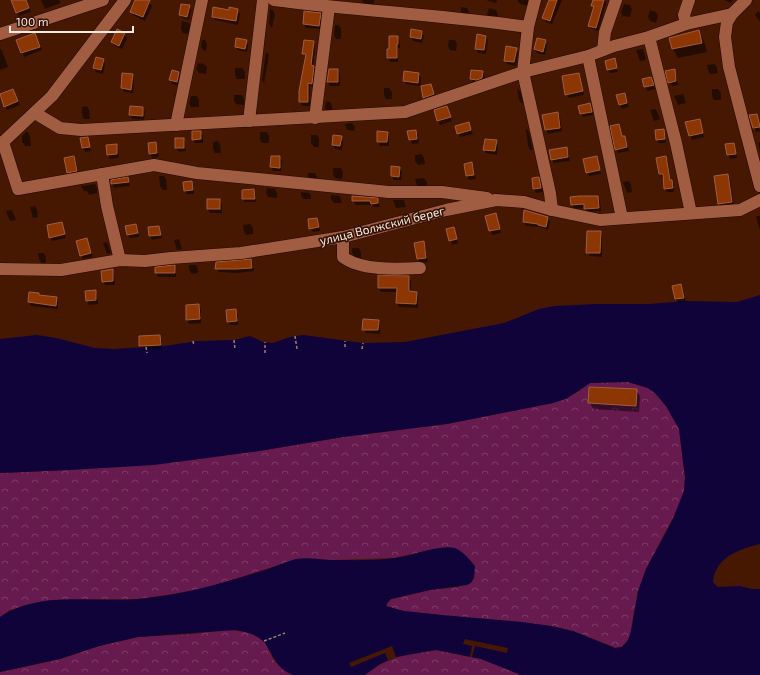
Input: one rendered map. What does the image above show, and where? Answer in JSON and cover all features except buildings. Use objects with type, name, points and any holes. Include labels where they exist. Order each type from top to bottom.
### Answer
[{"type":"street","points":[[0,34],[103,0]]},
{"type":"street","points":[[125,0],[52,96],[1,144],[18,189],[154,166],[197,173],[389,192],[442,192],[496,200]]},
{"type":"street","points":[[176,125],[202,0]]},
{"type":"street","points":[[249,121],[263,0]]},
{"type":"street","points":[[274,0],[528,27]]},
{"type":"street","points":[[536,0],[528,27],[523,72],[550,193],[552,210]]},
{"type":"street","points":[[603,50],[605,32],[616,0]]},
{"type":"street","points":[[686,24],[684,15],[689,0]]},
{"type":"street","points":[[746,0],[732,14],[727,22],[725,37],[729,67],[760,186]]},
{"type":"street","points":[[315,118],[330,7]]},
{"type":"street","points":[[34,113],[60,128],[81,130],[406,112],[523,72],[588,56],[686,24],[732,14]]},
{"type":"street","points":[[648,37],[676,142],[691,213]]},
{"type":"street","points":[[588,56],[622,218]]},
{"type":"street","points":[[102,174],[107,206],[120,260]]},
{"type":"street","name":"улица Волжский берег","points":[[0,269],[61,270],[120,260],[145,261],[241,253],[343,237],[446,210],[496,200],[524,202],[552,210],[600,220],[740,210],[760,200]]},
{"type":"street","points":[[343,237],[343,257],[350,263],[385,269],[420,268]]},
{"type":"path","points":[[295,336],[297,349]]},
{"type":"path","points":[[234,340],[235,349]]},
{"type":"path","points":[[193,341],[194,346]]},
{"type":"path","points":[[345,347],[346,341]]},
{"type":"path","points":[[264,353],[265,342]]},
{"type":"path","points":[[362,349],[363,344]]},
{"type":"path","points":[[146,347],[147,353]]},
{"type":"path","points":[[264,641],[285,633]]},
{"type":"green space","points":[[628,382],[648,388],[655,393],[666,406],[679,429],[685,477],[684,491],[680,504],[646,569],[634,611],[631,631],[628,640],[622,647],[615,648],[558,627],[408,612],[386,606],[391,599],[430,590],[459,587],[455,548],[434,549],[394,558],[334,560],[298,559],[206,588],[137,599],[51,600],[10,610],[0,617],[0,473],[69,470],[259,451],[343,437],[446,424],[553,403],[576,393],[590,383]]},
{"type":"green space","points":[[222,630],[239,631],[251,634],[261,639],[268,647],[273,658],[278,664],[285,671],[293,675],[0,675],[0,672],[60,659],[99,646],[138,637],[193,634]]},
{"type":"green space","points":[[436,650],[481,659],[521,675],[365,675],[381,664],[390,660],[417,652]]},
{"type":"shaded area","points":[[760,295],[760,544],[737,552],[723,560],[718,566],[713,582],[718,587],[740,586],[760,589],[760,675],[521,675],[481,659],[436,650],[396,657],[380,664],[365,675],[293,675],[280,666],[266,644],[258,637],[235,630],[138,637],[99,646],[60,659],[0,672],[0,617],[32,603],[67,599],[121,600],[154,597],[216,585],[300,558],[329,560],[379,560],[402,557],[433,549],[449,547],[461,551],[475,566],[474,578],[471,583],[391,599],[386,606],[404,611],[551,626],[573,631],[615,648],[622,647],[628,640],[631,631],[638,591],[646,569],[672,521],[684,491],[685,477],[679,429],[666,406],[655,393],[648,388],[628,382],[590,383],[566,399],[553,403],[447,424],[343,437],[259,451],[154,465],[0,473],[0,339],[37,335],[56,338],[95,348],[113,349],[165,346],[197,341],[234,340],[250,336],[263,342],[273,343],[290,337],[303,335],[363,343],[405,342],[504,323],[539,309],[555,306],[649,304],[686,301],[737,302]]},
{"type":"pier","points":[[465,639],[508,648],[507,653],[475,646],[472,657],[470,657],[472,646],[463,644]]},
{"type":"pier","points":[[392,646],[396,657],[388,661],[385,653],[351,667],[349,663]]}]
